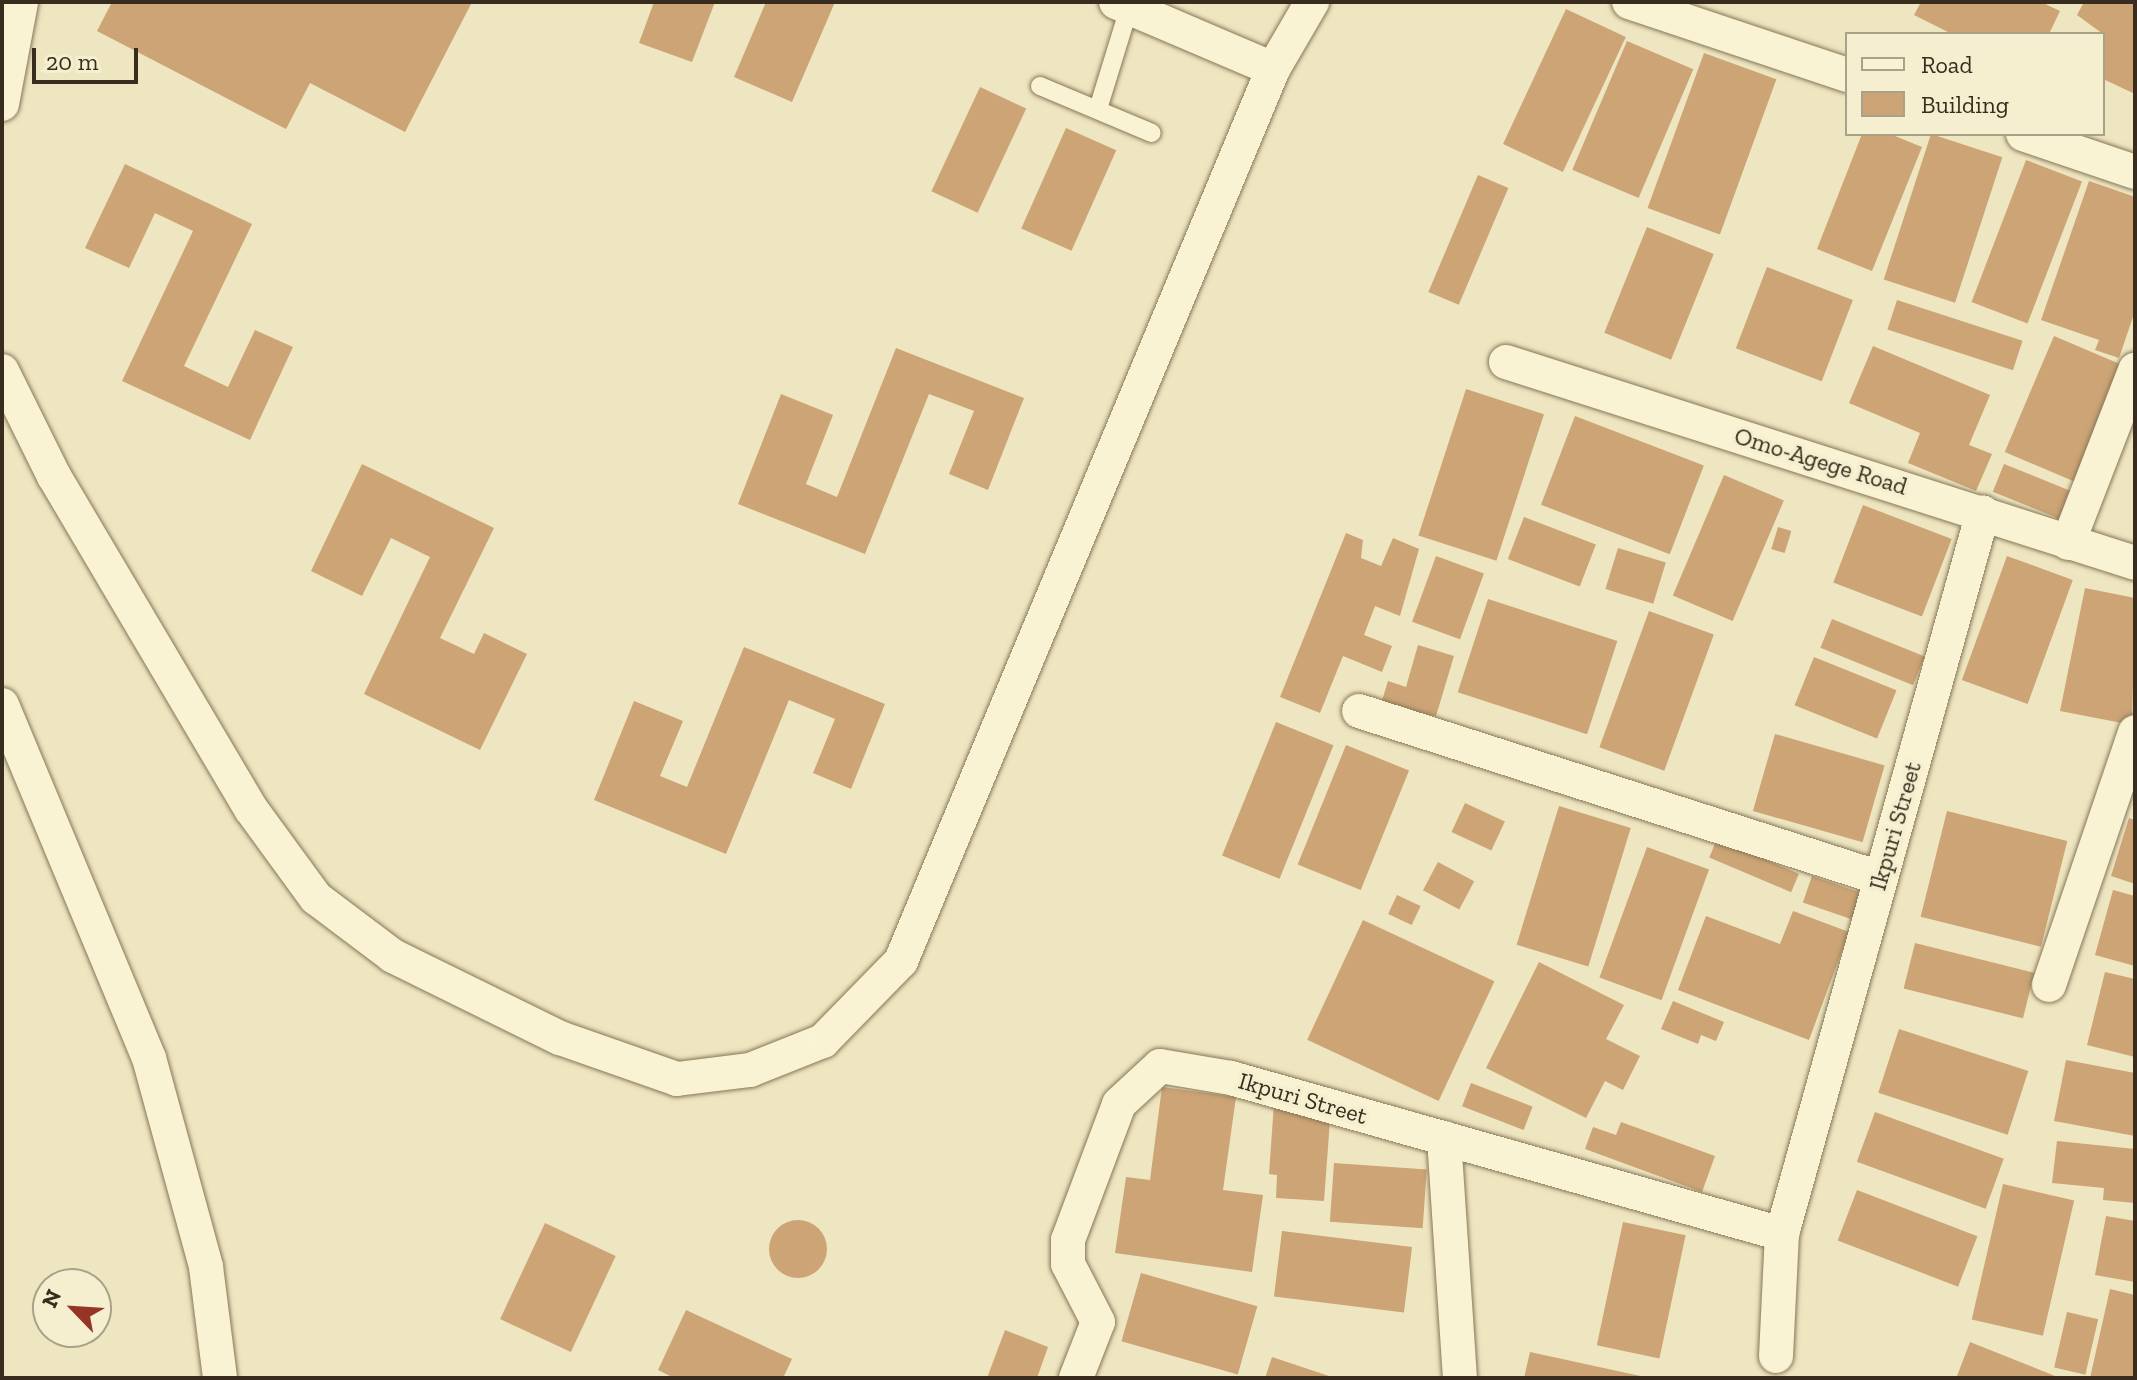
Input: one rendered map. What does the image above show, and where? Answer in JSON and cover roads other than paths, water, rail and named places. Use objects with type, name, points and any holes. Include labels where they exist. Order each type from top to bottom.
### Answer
[{"type":"street","points":[[2,104],[21,2]]},
{"type":"street","points":[[2,371],[54,476],[251,809],[316,898],[393,956],[560,1038],[677,1079],[750,1070],[823,1041],[901,961],[1273,69],[1312,2]]},
{"type":"street","points":[[1629,2],[1845,74]]},
{"type":"street","points":[[1126,4],[1273,69]]},
{"type":"street","points":[[2029,136],[2135,172]]},
{"type":"street","name":"Omo-Agege Road","points":[[1506,362],[2135,563]]},
{"type":"street","points":[[2068,543],[2135,370]]},
{"type":"street","name":"Ikpuri Street","points":[[1776,1356],[1782,1234],[1983,512]]},
{"type":"street","points":[[2,705],[149,1058],[206,1267],[220,1378]]},
{"type":"street","points":[[1359,711],[1880,878]]},
{"type":"street","points":[[2049,985],[2135,732]]},
{"type":"street","name":"Ikpuri Street","points":[[1076,1378],[1098,1322],[1068,1264],[1068,1240],[1119,1104],[1140,1077],[1160,1066],[1231,1078],[1782,1234]]},
{"type":"street","points":[[1444,1138],[1460,1378]]},
{"type":"lane","points":[[1098,109],[1126,4]]},
{"type":"lane","points":[[1040,86],[1152,133]]}]
